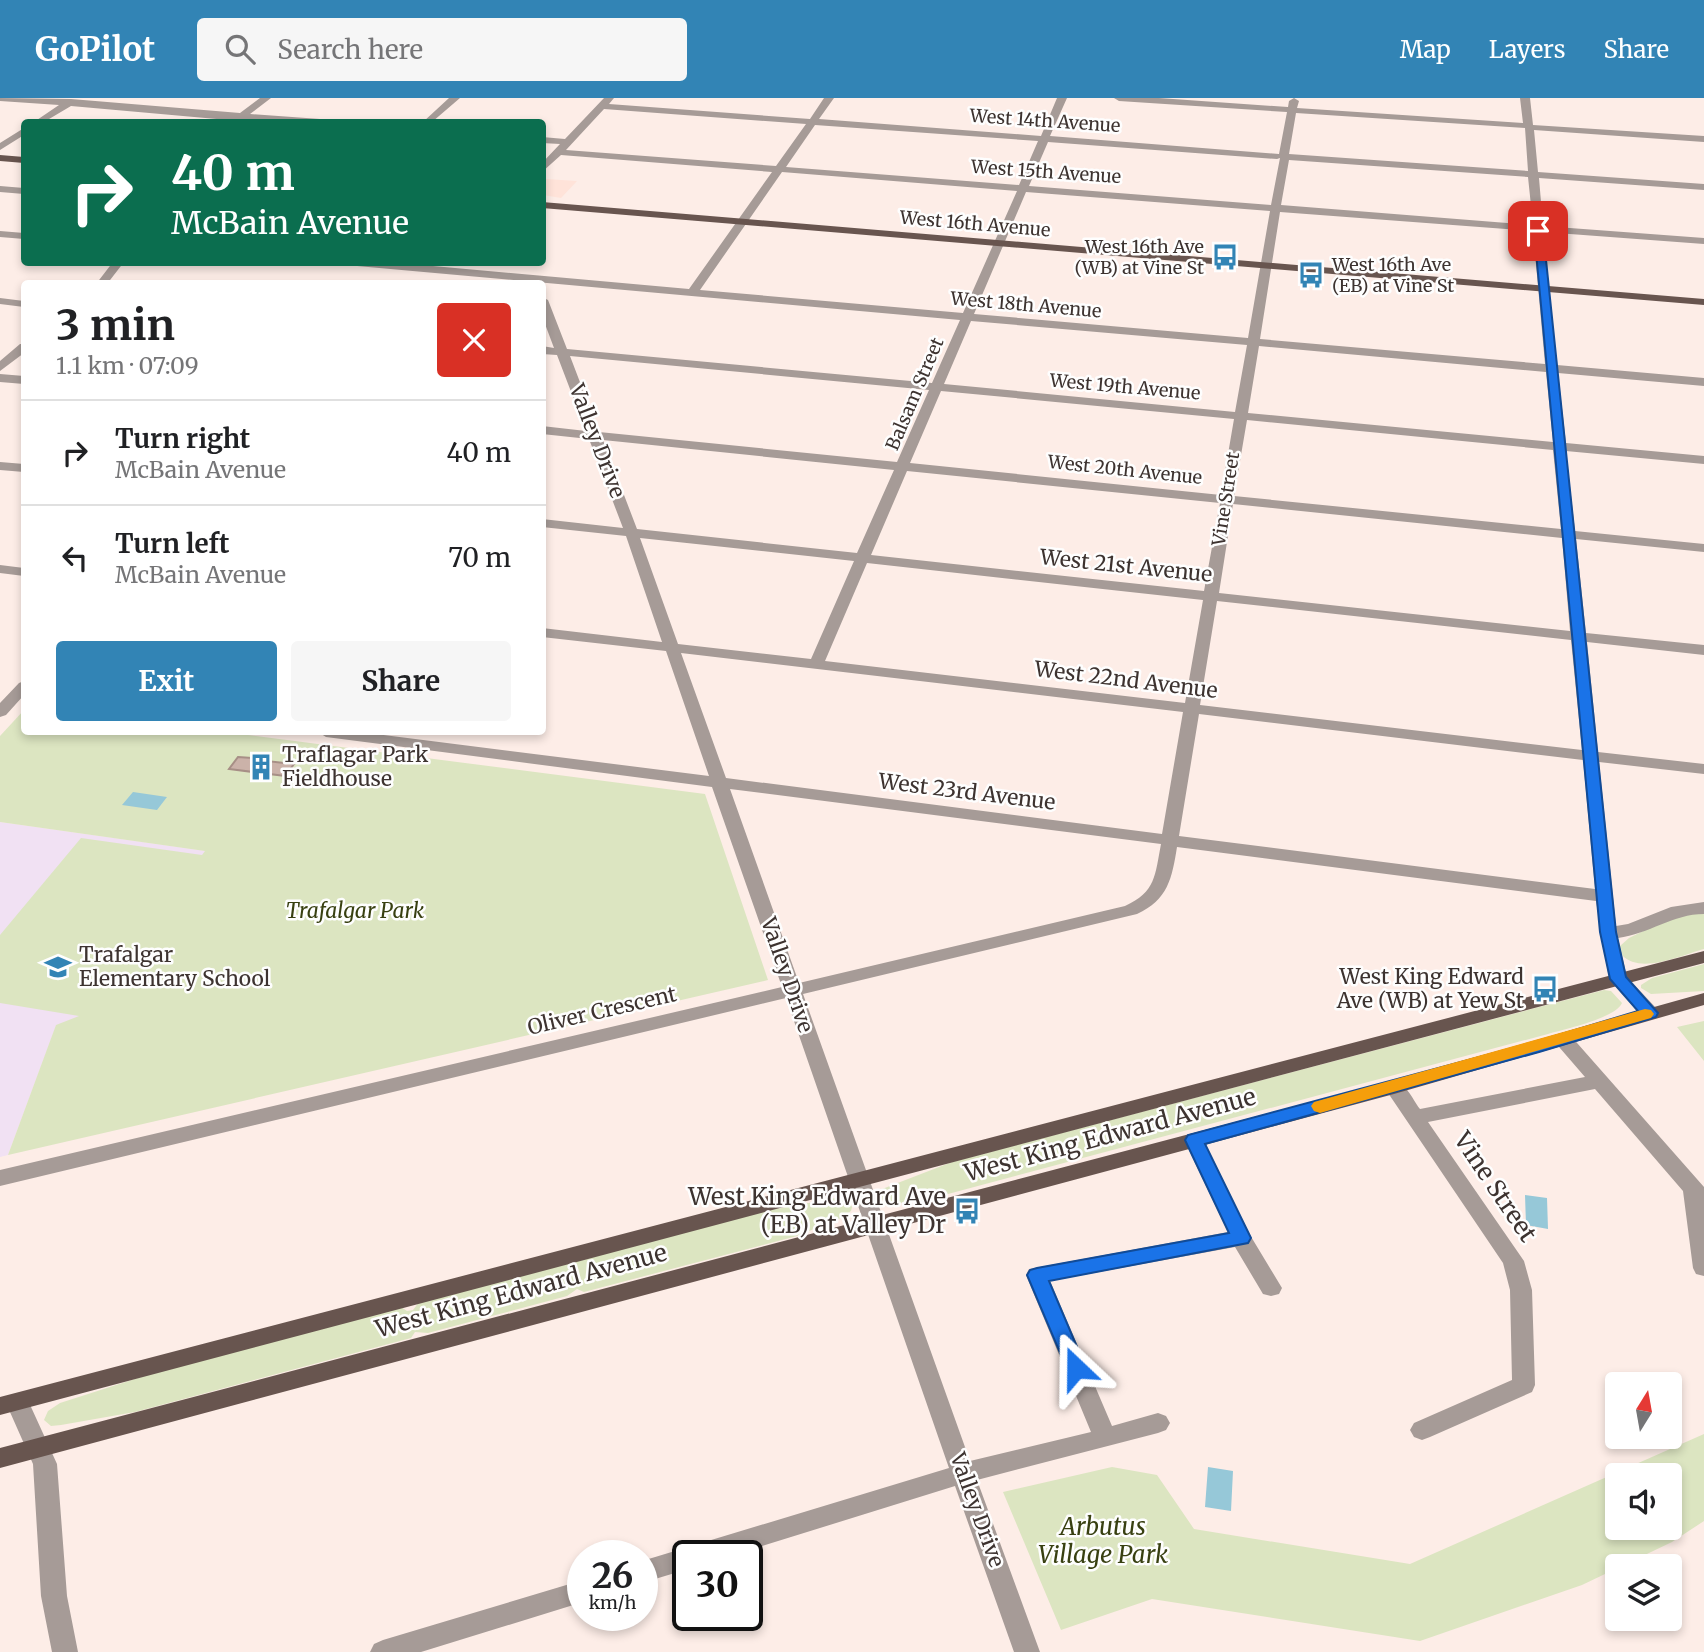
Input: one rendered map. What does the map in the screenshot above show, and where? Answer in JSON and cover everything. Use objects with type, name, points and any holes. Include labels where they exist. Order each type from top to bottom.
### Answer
[{"type":"main road","points":[[0,148],[21,150]]},
{"type":"main road","points":[[0,158],[21,160]]},
{"type":"main road","name":"West 16th Avenue","points":[[546,198],[578,207]]},
{"type":"main road","name":"West 16th Avenue","points":[[546,205],[1704,302]]},
{"type":"main road","name":"West King Edward Avenue","points":[[9,1405],[858,1178],[1704,957]]},
{"type":"main road","name":"West King Edward Avenue","points":[[0,1458],[874,1223],[1394,1087],[1704,999]]},
{"type":"street","points":[[1,98],[72,101],[237,119],[266,98]]},
{"type":"street","points":[[430,119],[455,98]]},
{"type":"street","points":[[693,292],[829,98]]},
{"type":"street","name":"Balsam Street","points":[[816,664],[1062,98]]},
{"type":"street","points":[[1119,98],[1704,139]]},
{"type":"street","name":"Vine Street","points":[[1170,841],[1294,98]]},
{"type":"street","points":[[1525,98],[1603,896],[1618,979],[1650,1013]]},
{"type":"street","points":[[43,119],[72,101]]},
{"type":"street","points":[[546,165],[606,102]]},
{"type":"street","name":"West 14th Avenue","points":[[606,102],[813,122],[1704,187]]},
{"type":"street","points":[[0,148],[21,133]]},
{"type":"street","points":[[546,139],[568,142]]},
{"type":"street","name":"West 15th Avenue","points":[[559,152],[1704,241]]},
{"type":"street","points":[[0,189],[21,191]]},
{"type":"street","points":[[0,234],[21,236]]},
{"type":"street","points":[[104,280],[116,266]]},
{"type":"street","points":[[420,280],[432,266]]},
{"type":"street","name":"West 18th Avenue","points":[[432,266],[528,280]]},
{"type":"street","name":"West 18th Avenue","points":[[546,282],[693,292],[1704,382]]},
{"type":"street","points":[[0,301],[21,303]]},
{"type":"street","name":"Valley Drive","points":[[546,310],[631,533],[1027,1652]]},
{"type":"street","points":[[0,367],[21,350]]},
{"type":"street","name":"West 19th Avenue","points":[[546,350],[1704,460]]},
{"type":"street","points":[[0,378],[21,380]]},
{"type":"street","name":"West 20th Avenue","points":[[546,430],[1704,548]]},
{"type":"street","points":[[0,466],[21,468]]},
{"type":"street","name":"West 21st Avenue","points":[[546,523],[1704,650]]},
{"type":"street","points":[[0,569],[21,572]]},
{"type":"street","name":"West 22nd Avenue","points":[[546,632],[1704,769]]},
{"type":"street","points":[[0,690],[21,690]]},
{"type":"street","points":[[0,712],[21,692]]},
{"type":"street","name":"West 23rd Avenue","points":[[350,735],[1603,896]]},
{"type":"street","name":"Oliver Crescent","points":[[0,1178],[1131,910],[1144,905],[1159,892],[1170,841]]},
{"type":"street","points":[[1608,932],[1629,932],[1679,908],[1704,908]]},
{"type":"street","points":[[1563,1040],[1699,1194],[1704,1268]]},
{"type":"street","points":[[1416,1117],[1601,1081]]},
{"type":"street","name":"Vine Street","points":[[1394,1087],[1517,1268],[1521,1290],[1524,1385],[1422,1430]]},
{"type":"street","points":[[1194,1140],[1241,1238],[1271,1288]]},
{"type":"street","points":[[1105,1438],[1037,1275],[1241,1238]]},
{"type":"street","points":[[9,1405],[45,1464],[54,1595],[65,1652]]},
{"type":"street","points":[[747,1540],[964,1473],[1158,1423]]},
{"type":"street","points":[[383,1652],[567,1596]]},
{"type":"shaded area","points":[[546,179],[577,181],[561,198],[546,196]]},
{"type":"shaded area","name":"Trafalgar Elementary School","points":[[0,822],[206,851],[81,1016],[56,1026],[8,1155],[0,1157]]},
{"type":"green space","name":"Trafalgar Park","points":[[21,713],[21,735],[248,735],[705,794],[768,980],[8,1155],[56,1025],[79,1016],[0,1003],[0,935],[81,838],[202,855],[205,851],[0,822],[0,736]]},
{"type":"green space","points":[[1704,913],[1704,949],[1650,963],[1630,961],[1622,955],[1620,946],[1629,938],[1678,914]]},
{"type":"green space","points":[[1704,964],[1704,991],[1651,994],[1641,988],[1641,985],[1652,978]]},
{"type":"green space","points":[[1604,990],[1611,991],[1622,1003],[1610,1013],[1577,1026],[948,1194],[902,1203],[885,1201],[878,1197],[877,1191],[952,1162]]},
{"type":"green space","points":[[1704,1021],[1704,1061],[1677,1027]]},
{"type":"green space","points":[[836,1198],[848,1201],[852,1207],[851,1211],[841,1218],[797,1236],[584,1292],[577,1289],[567,1296],[428,1333],[415,1332],[411,1338],[135,1412],[51,1426],[44,1420],[48,1411],[60,1403],[163,1370],[401,1307],[407,1311],[413,1310],[419,1302],[765,1211]]},
{"type":"green space","name":"Arbutus Village Park","points":[[1704,1434],[1704,1521],[1682,1535],[1682,1463],[1638,1463],[1670,1449],[1682,1449],[1682,1444]]},
{"type":"green space","name":"Arbutus Village Park","points":[[1112,1467],[1157,1475],[1194,1529],[1410,1564],[1605,1478],[1605,1540],[1675,1540],[1647,1554],[1605,1554],[1605,1574],[1582,1585],[1420,1641],[1152,1599],[1061,1630],[1003,1492]]},
{"type":"water","points":[[133,792],[167,797],[157,810],[122,805]]},
{"type":"water","points":[[1525,1195],[1547,1198],[1548,1229],[1526,1225]]},
{"type":"water","points":[[1208,1467],[1233,1471],[1231,1511],[1205,1507]]},
{"type":"building","name":"Traflagar Park Fieldhouse","points":[[238,757],[294,764],[285,776],[229,769]]},
{"type":"slow traffic","points":[[1320,1106],[1563,1040],[1645,1014]]},
{"type":"place","name":"West 16th Ave (WB) at Vine St","points":[[1225,257]]},
{"type":"place","name":"West 16th Ave (EB) at Vine St","points":[[1311,275]]},
{"type":"place","name":"Traflagar Park Fieldhouse","points":[[261,767]]},
{"type":"place","name":"Trafalgar Elementary School","points":[[58,967]]},
{"type":"place","name":"West King Edward Ave (WB) at Yew St","points":[[1545,989]]},
{"type":"place","name":"West King Edward Ave (EB) at Valley Dr","points":[[967,1211]]},
{"type":"route","points":[[1076,1368],[1037,1275],[1241,1238],[1194,1140],[1394,1087],[1650,1013],[1618,979],[1613,966],[1608,932],[1538,231]]}]
